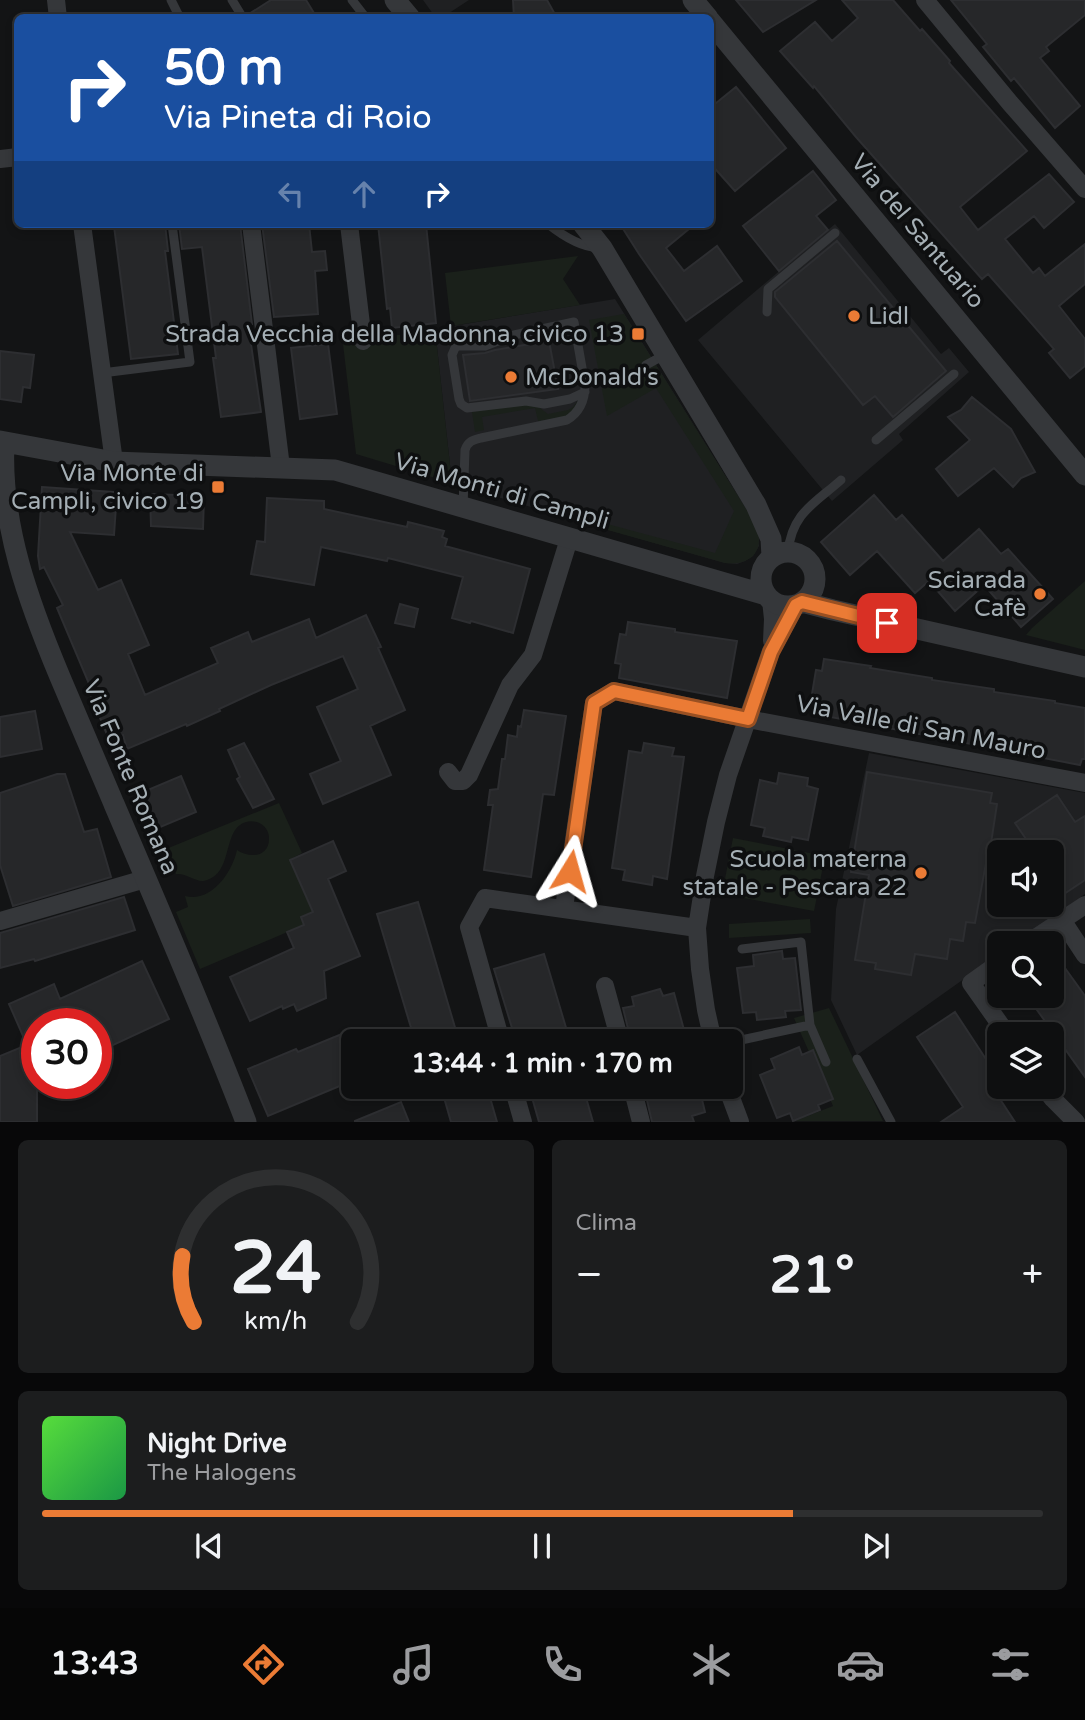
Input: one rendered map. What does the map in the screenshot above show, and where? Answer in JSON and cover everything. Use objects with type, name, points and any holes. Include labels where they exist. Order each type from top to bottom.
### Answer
[{"type":"street","points":[[395,0],[407,14]]},
{"type":"street","name":"Via del Santuario","points":[[693,0],[705,14]]},
{"type":"street","points":[[925,0],[1085,189]]},
{"type":"street","name":"Via del Santuario","points":[[714,25],[1085,475]]},
{"type":"street","points":[[83,228],[114,462]]},
{"type":"street","points":[[251,228],[281,467]]},
{"type":"street","points":[[349,228],[363,341]]},
{"type":"street","points":[[586,228],[601,248],[762,515],[771,539],[774,619],[771,652]]},
{"type":"street","name":"Via Monti di Campli","points":[[2,442],[114,462],[335,470],[706,576],[744,580],[772,576]]},
{"type":"street","name":"Via Fonte Romana","points":[[2,442],[4,487],[25,588],[246,1122]]},
{"type":"street","points":[[448,772],[455,781],[463,781],[469,775],[510,685],[533,656],[569,539]]},
{"type":"street","points":[[710,1029],[700,969],[697,928],[716,822],[771,652],[799,603],[813,589],[815,580],[810,564],[797,553],[772,576]]},
{"type":"street","points":[[772,576],[783,605],[799,603],[1085,667]]},
{"type":"street","name":"Via Valle di San Mauro","points":[[564,908],[594,703],[614,691],[1085,783]]},
{"type":"street","points":[[0,921],[145,879]]},
{"type":"street","points":[[497,1029],[469,927],[485,898],[697,928]]},
{"type":"street","points":[[1046,931],[1085,905]]},
{"type":"street","points":[[1062,920],[1085,955]]},
{"type":"street","points":[[987,972],[971,983],[987,1006]]},
{"type":"street","points":[[605,986],[617,1029]]},
{"type":"street","points":[[516,1099],[523,1122]]},
{"type":"street","points":[[635,1099],[641,1122]]},
{"type":"street","points":[[731,1099],[740,1122]]},
{"type":"street","points":[[1053,1099],[1076,1122]]},
{"type":"lane","points":[[352,0],[363,14]]},
{"type":"lane","points":[[102,373],[190,362],[173,228]]},
{"type":"lane","points":[[554,228],[575,242],[601,248]]},
{"type":"lane","points":[[766,312],[768,289],[835,233]]},
{"type":"lane","points":[[463,507],[465,450],[468,443],[568,420],[578,411],[585,392],[574,322],[514,335],[485,346],[458,346],[453,349],[459,399],[467,408],[526,401],[544,404],[570,399],[585,392]]},
{"type":"lane","points":[[646,365],[657,359],[667,358]]},
{"type":"lane","points":[[876,440],[954,374]]},
{"type":"lane","points":[[772,576],[800,516],[841,480]]},
{"type":"lane","points":[[743,949],[801,942],[810,1025],[826,1062]]},
{"type":"lane","points":[[743,1040],[810,1025]]},
{"type":"lane","points":[[857,1059],[891,1122]]},
{"type":"shaded area","points":[[423,0],[469,0],[448,14],[433,14]]},
{"type":"shaded area","points":[[835,224],[941,354],[949,348],[969,372],[899,434],[903,440],[832,501],[698,340]]},
{"type":"shaded area","points":[[578,256],[563,279],[580,305],[451,326],[445,273]]},
{"type":"shaded area","name":"McDonald's","points":[[615,299],[758,528],[759,546],[753,556],[745,561],[737,564],[725,563],[452,483],[435,329]]},
{"type":"shaded area","points":[[624,314],[758,528],[758,545],[748,560],[725,563],[572,520],[574,515],[715,553],[734,511],[656,388],[607,416],[589,320]]},
{"type":"shaded area","points":[[435,329],[452,483],[356,454],[343,344]]},
{"type":"shaded area","points":[[579,399],[569,416],[538,421],[535,408],[482,417],[484,430],[475,432],[472,412],[526,403],[548,414],[568,410]]},
{"type":"shaded area","points":[[1085,581],[1085,650],[1026,635],[1032,628]]},
{"type":"shaded area","points":[[869,753],[1085,793],[1085,894],[1064,909],[1064,840],[987,840],[987,917],[1052,917],[1032,931],[987,931],[987,963],[857,1055],[831,1000],[836,909]]},
{"type":"shaded area","points":[[279,803],[302,853],[291,859],[313,912],[301,917],[304,925],[200,969],[176,912],[188,907],[185,896],[203,895],[219,884],[230,868],[237,850],[248,855],[263,852],[268,844],[268,832],[258,822],[249,821],[240,825],[231,837],[220,870],[215,876],[203,881],[176,874],[166,849]]},
{"type":"shaded area","points":[[733,838],[825,856],[814,911],[722,894]]},
{"type":"shaded area","points":[[810,919],[811,933],[729,938],[729,924]]},
{"type":"shaded area","points":[[829,1008],[883,1121],[795,1121],[833,1106],[794,1018]]},
{"type":"building","points":[[271,0],[306,0],[315,14],[249,14]]},
{"type":"building","points":[[513,0],[547,0],[555,14],[514,14]]},
{"type":"building","points":[[736,0],[816,0],[763,32]]},
{"type":"building","points":[[842,0],[893,0],[920,31],[922,29],[1027,151],[960,207],[978,230],[1049,174],[1074,202],[1044,228],[1034,216],[1005,239],[1033,273],[1039,268],[1045,276],[1085,244],[1085,284],[1059,306],[1085,339],[1085,366],[1070,378],[1049,353],[1054,349],[988,274],[982,279],[814,86],[813,88],[780,51],[815,22],[832,41],[858,18]]},
{"type":"building","points":[[951,0],[1085,0],[1085,15],[1046,47],[1049,51],[1040,58],[1080,106],[1055,128],[1014,78],[1011,81],[983,47],[987,44]]},
{"type":"building","points":[[736,87],[786,148],[735,191],[714,167],[714,105]]},
{"type":"building","points":[[813,171],[836,200],[816,216],[828,230],[779,271],[743,226]]},
{"type":"building","points":[[114,228],[165,228],[168,251],[165,251],[178,354],[131,359]]},
{"type":"building","points":[[179,228],[240,228],[252,324],[248,324],[261,412],[221,417],[202,247],[182,249]]},
{"type":"building","points":[[263,228],[309,228],[312,252],[325,251],[327,270],[315,271],[318,314],[274,317]]},
{"type":"building","points":[[378,228],[426,228],[436,323],[392,328],[390,308],[387,309]]},
{"type":"building","points":[[623,228],[690,228],[666,248],[684,271],[717,246],[742,281],[686,321]]},
{"type":"building","name":"Lidl","points":[[837,241],[946,371],[893,417],[875,396],[863,405],[775,297],[775,292]]},
{"type":"building","name":"McDonald's","points":[[549,341],[558,389],[470,401],[463,355]]},
{"type":"building","points":[[328,344],[337,414],[300,419],[291,348]]},
{"type":"building","points":[[0,351],[34,355],[30,388],[23,387],[21,402],[0,399]]},
{"type":"building","points":[[972,397],[1011,429],[1035,472],[1021,478],[1013,487],[994,468],[958,496],[936,469],[970,440],[948,417],[961,410]]},
{"type":"building","points":[[42,487],[113,492],[112,505],[116,506],[114,535],[70,532],[98,590],[121,580],[149,645],[128,654],[145,695],[218,663],[211,648],[248,632],[252,642],[309,619],[316,638],[366,615],[405,710],[370,726],[391,775],[323,804],[310,774],[341,761],[317,707],[358,689],[343,656],[271,685],[187,726],[186,724],[127,749],[123,735],[108,737],[57,608],[63,605],[44,567],[40,569],[38,556]]},
{"type":"building","points":[[150,494],[204,496],[203,529],[151,526]]},
{"type":"building","points":[[874,495],[896,520],[902,515],[943,561],[979,529],[1001,554],[1008,549],[1053,599],[1021,627],[984,585],[955,611],[929,581],[915,593],[877,551],[850,575],[821,542]]},
{"type":"building","points":[[267,498],[324,501],[324,509],[407,527],[408,522],[444,531],[442,537],[447,539],[445,546],[530,569],[513,633],[452,618],[463,577],[388,558],[387,561],[321,547],[314,585],[251,574],[257,541],[265,542]]},
{"type":"building","points":[[400,604],[418,609],[414,627],[395,623]]},
{"type":"building","points":[[628,622],[737,641],[727,698],[619,678],[621,664],[615,663],[620,634],[626,635]]},
{"type":"building","points":[[824,659],[1085,708],[1085,759],[1082,759],[1080,765],[815,714],[817,701],[811,700],[816,670],[822,671]]},
{"type":"building","points":[[524,710],[566,716],[554,795],[543,794],[531,877],[484,870],[493,805],[488,805],[490,790],[498,789],[508,735],[517,737]]},
{"type":"building","points":[[35,711],[42,749],[0,757],[0,717]]},
{"type":"building","points":[[244,743],[274,799],[253,808],[237,779],[240,777],[228,750]]},
{"type":"building","points":[[644,743],[674,748],[672,756],[684,757],[667,879],[653,876],[652,885],[623,880],[625,870],[612,868],[629,751],[642,753]]},
{"type":"building","name":"Scuola materna statale - Pescara 22","points":[[867,772],[992,793],[990,803],[997,804],[992,840],[987,840],[987,863],[975,923],[966,922],[963,941],[950,939],[947,959],[915,954],[911,975],[875,969],[876,963],[855,960],[869,875],[851,872]]},
{"type":"building","points":[[779,773],[808,778],[807,786],[818,789],[808,840],[792,837],[791,842],[763,836],[765,828],[751,825],[760,780],[777,784]]},
{"type":"building","points":[[57,774],[65,774],[84,832],[97,829],[111,877],[13,906],[0,865],[0,793]]},
{"type":"building","points":[[181,776],[196,812],[158,828],[143,792]]},
{"type":"building","points":[[1057,795],[1075,822],[1085,816],[1085,880],[1064,894],[1064,840],[1027,840],[1015,823]]},
{"type":"building","points":[[333,841],[346,871],[328,879],[360,956],[324,971],[326,998],[297,1011],[294,1004],[283,1009],[282,1006],[250,1021],[230,977],[294,948],[287,932],[304,925],[301,917],[313,912],[290,860]]},
{"type":"building","points":[[124,897],[135,930],[35,961],[34,959],[0,968],[0,933]]},
{"type":"building","points":[[418,902],[455,1029],[411,1029],[377,914]]},
{"type":"building","points":[[782,951],[783,959],[795,958],[801,1010],[785,1011],[786,1017],[757,1020],[756,1012],[743,1013],[737,968],[754,966],[753,955]]},
{"type":"building","points":[[544,954],[566,1029],[512,1029],[494,969]]},
{"type":"building","points":[[142,961],[169,1019],[112,1046],[112,1008],[21,1008],[21,1031],[9,1004],[54,984],[60,999]]},
{"type":"building","points":[[1064,967],[1085,996],[1085,1077],[1064,1048],[1064,1022],[1046,1022],[1036,1008],[1064,1008]]},
{"type":"building","points":[[660,989],[663,996],[674,993],[684,1029],[628,1029],[623,1008],[634,1006],[632,997]]},
{"type":"building","points":[[955,1012],[987,1061],[987,1099],[1000,1099],[1015,1122],[941,1122],[963,1107],[917,1037]]},
{"type":"building","points":[[341,1034],[341,1085],[268,1116],[248,1069],[296,1049],[298,1052]]},
{"type":"building","points":[[21,1047],[21,1099],[37,1099],[37,1122],[0,1122],[0,1056]]},
{"type":"building","points":[[799,1047],[802,1055],[813,1050],[833,1099],[818,1105],[820,1110],[793,1121],[790,1113],[777,1118],[760,1075],[775,1069],[771,1059]]},
{"type":"building","points":[[444,1099],[490,1099],[497,1122],[451,1122]]},
{"type":"building","points":[[532,1099],[586,1099],[593,1122],[539,1122]]},
{"type":"building","points":[[647,1099],[702,1099],[705,1112],[692,1116],[694,1122],[652,1122]]},
{"type":"building","points":[[401,1102],[409,1122],[355,1122],[355,1121]]},
{"type":"place","name":"Lidl","points":[[854,316]]},
{"type":"place","name":"Strada Vecchia della Madonna, civico 13","points":[[638,334]]},
{"type":"place","name":"McDonald's","points":[[511,377]]},
{"type":"place","name":"Via Monte di Campli, civico 19","points":[[218,487]]},
{"type":"place","name":"Sciarada Cafè","points":[[1040,594]]},
{"type":"place","name":"Scuola materna statale - Pescara 22","points":[[921,873]]},
{"type":"route","points":[[570,871],[594,703],[614,691],[748,719],[771,652],[796,605],[802,602],[887,623]]}]
